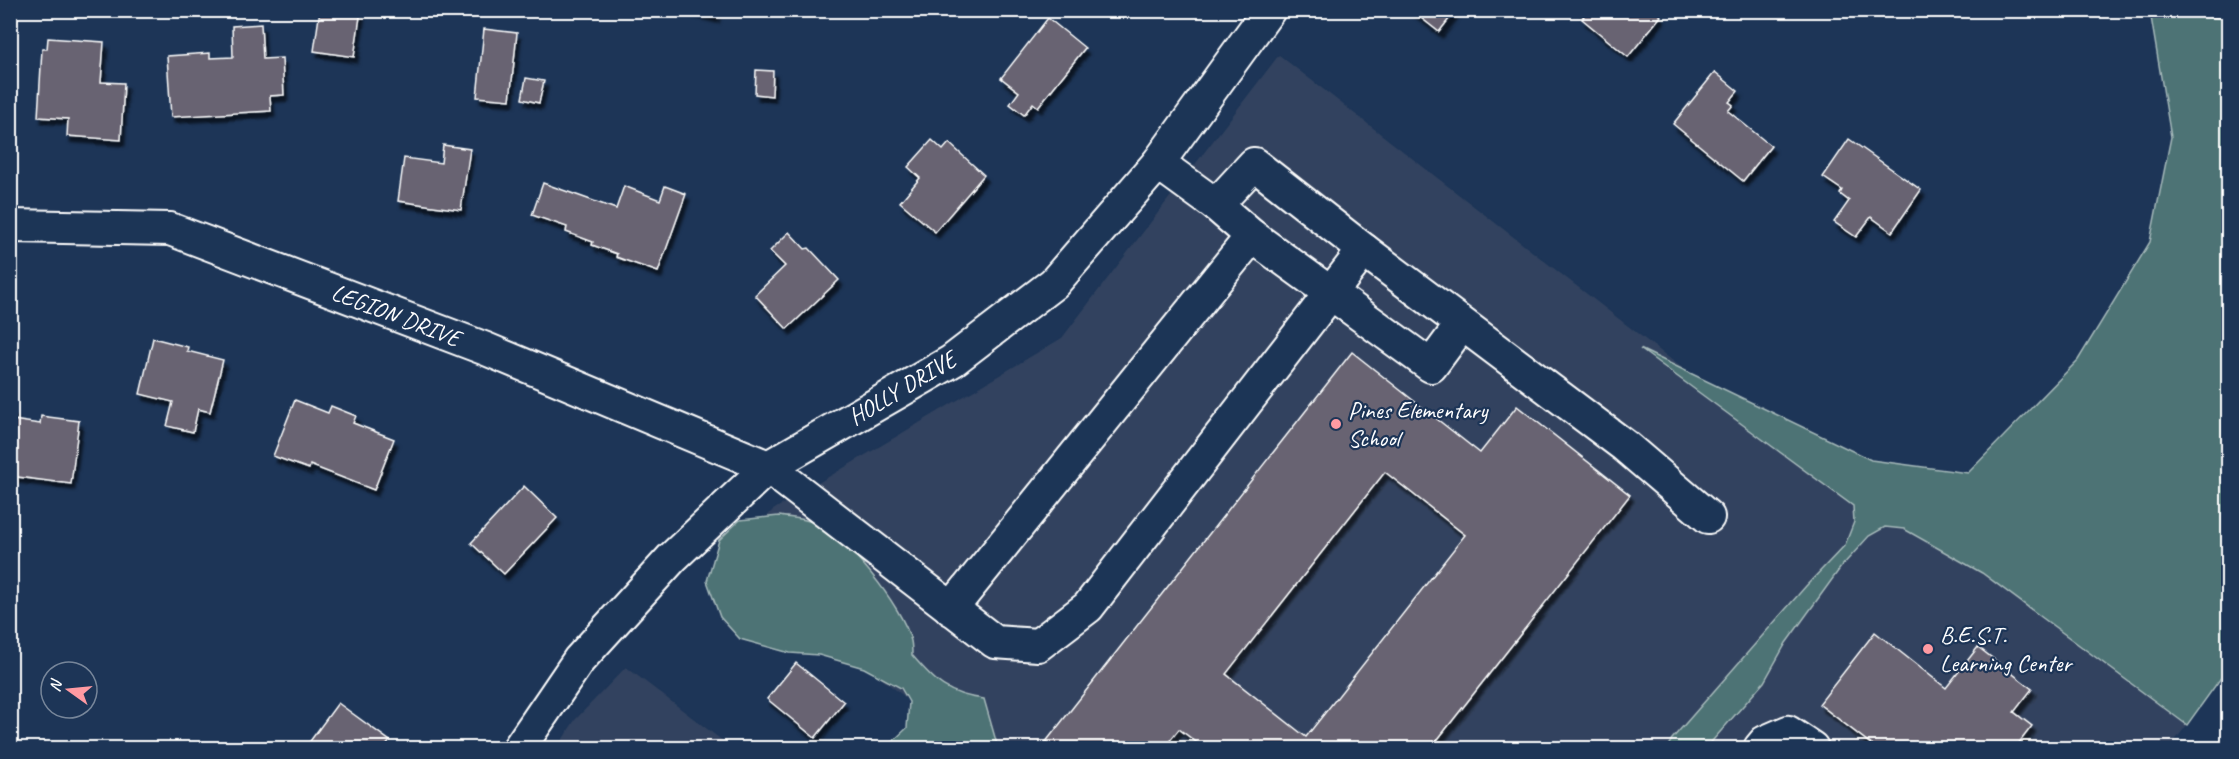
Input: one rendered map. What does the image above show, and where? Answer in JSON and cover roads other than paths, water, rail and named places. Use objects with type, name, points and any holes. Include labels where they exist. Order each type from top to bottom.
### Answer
[{"type":"street","name":"HOLLY DRIVE","points":[[519,748],[579,660],[672,558],[768,467],[952,361],[1054,283],[1158,163],[1269,10]]},
{"type":"street","points":[[1158,163],[1216,205],[1252,236],[1431,366],[1462,324]]},
{"type":"street","points":[[1216,205],[1254,164],[1364,250],[1625,446],[1707,517]]},
{"type":"street","name":"LEGION DRIVE","points":[[10,226],[170,229],[486,349],[768,467],[994,642],[1038,645],[1088,607],[1364,250]]},
{"type":"street","points":[[951,609],[1252,236]]},
{"type":"street","points":[[1760,748],[1765,742],[1788,732],[1812,748]]},
{"type":"place","name":"Pines Elementary School","points":[[1336,424]]},
{"type":"place","name":"B.E.S.T. Learning Center","points":[[1928,649]]}]
